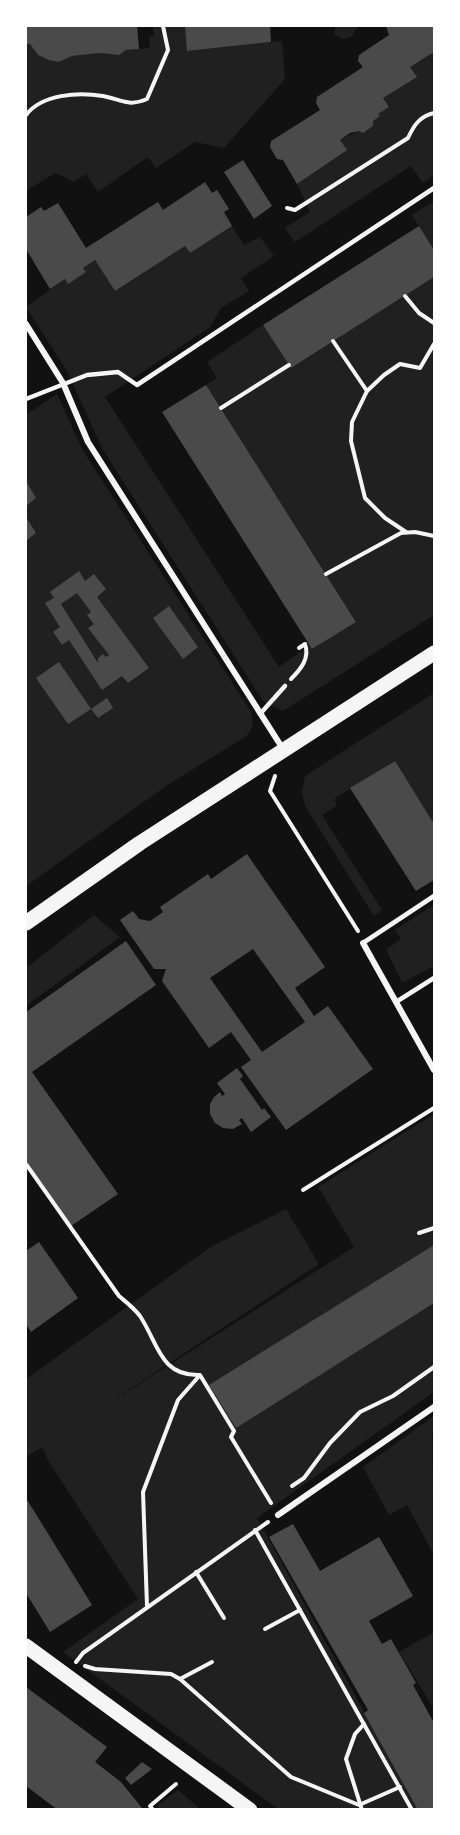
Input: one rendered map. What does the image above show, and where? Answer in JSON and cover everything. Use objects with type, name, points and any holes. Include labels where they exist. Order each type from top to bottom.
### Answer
[{"type":"main road","points":[[26,923],[140,843],[435,653]]},
{"type":"main road","points":[[26,1646],[250,1809]]},
{"type":"street","points":[[26,324],[63,383],[88,442],[284,749]]},
{"type":"street","points":[[363,942],[435,1070]]},
{"type":"street","points":[[278,1515],[435,1407]]},
{"type":"lane","points":[[26,399],[87,375],[118,372],[137,385],[435,188]]},
{"type":"lane","points":[[260,714],[285,686]]},
{"type":"lane","points":[[363,942],[435,896]]},
{"type":"lane","points":[[396,1002],[432,979],[435,987]]},
{"type":"path","points":[[26,115],[49,98],[100,96],[134,105],[147,99],[168,50],[163,26]]},
{"type":"path","points":[[287,208],[295,210],[408,138],[414,125],[425,115],[435,113]]},
{"type":"path","points":[[405,296],[419,313],[435,324]]},
{"type":"path","points":[[333,341],[367,391]]},
{"type":"path","points":[[435,344],[420,368],[405,364],[394,367],[367,391],[352,422],[351,441],[365,498],[406,532],[435,536]]},
{"type":"path","points":[[221,408],[289,365]]},
{"type":"path","points":[[394,524],[398,518]]},
{"type":"path","points":[[326,574],[373,547],[406,532]]},
{"type":"path","points":[[285,686],[298,672],[306,658],[305,644],[299,648]]},
{"type":"path","points":[[284,749],[270,791],[363,942]]},
{"type":"path","points":[[303,1190],[435,1108]]},
{"type":"path","points":[[26,1164],[119,1296],[138,1314],[168,1365],[184,1376],[200,1375]]},
{"type":"path","points":[[419,1233],[435,1228]]},
{"type":"path","points":[[288,1490],[304,1478],[330,1443],[360,1413],[393,1396],[435,1367]]},
{"type":"path","points":[[200,1375],[234,1431],[231,1437],[278,1515],[82,1653],[75,1663],[94,1669],[171,1674],[180,1679],[291,1777],[359,1805],[400,1787]]},
{"type":"path","points":[[147,1607],[143,1492],[178,1400],[200,1375]]},
{"type":"path","points":[[271,1503],[279,1496]]},
{"type":"path","points":[[255,1530],[412,1809]]},
{"type":"path","points":[[196,1572],[224,1618]]},
{"type":"path","points":[[266,1629],[300,1610]]},
{"type":"path","points":[[180,1679],[212,1662]]},
{"type":"path","points":[[362,1809],[346,1759],[355,1734],[364,1724]]},
{"type":"path","points":[[153,1809],[150,1806],[176,1784]]},
{"type":"shaded area","points":[[153,26],[185,26],[188,51],[282,41],[285,79],[224,148],[195,142],[156,168],[148,157],[98,192],[86,174],[74,182],[55,173],[26,191],[26,44],[30,44],[38,55],[59,62],[72,56],[100,53],[119,55],[126,50],[150,48],[149,37],[154,36]]},
{"type":"shaded area","points":[[335,26],[358,26],[351,37],[342,39],[335,35]]},
{"type":"shaded area","points":[[434,52],[434,175],[423,183],[411,166],[295,242],[285,228],[310,212],[297,184],[346,150],[340,140],[359,131],[363,133],[373,126],[373,121],[380,116],[378,114],[389,107],[383,98],[416,77],[410,67]]},
{"type":"shaded area","points":[[434,201],[434,250],[412,215]]},
{"type":"shaded area","points":[[232,226],[244,245],[260,237],[274,256],[241,278],[249,291],[221,308],[210,327],[105,397],[279,667],[310,645],[313,649],[356,621],[206,385],[217,378],[207,362],[263,325],[291,368],[434,277],[434,615],[283,711],[263,701],[103,450],[67,371],[26,307],[65,279],[86,272],[83,268],[95,260],[115,291],[185,246],[190,253]]},
{"type":"shaded area","points":[[57,394],[82,449],[251,712],[253,724],[248,735],[166,786],[26,886],[26,415]]},
{"type":"shaded area","points":[[434,693],[434,824],[394,761],[335,798],[336,806],[322,815],[382,910],[374,916],[305,806],[302,792],[305,776]]},
{"type":"shaded area","points":[[434,905],[434,966],[402,983],[386,949],[401,939],[395,930]]},
{"type":"shaded area","points":[[94,915],[120,937],[26,1006],[26,968]]},
{"type":"shaded area","points":[[434,1114],[434,1392],[257,1518],[418,1809],[278,1809],[63,1652],[138,1599],[49,1462],[42,1447],[26,1457],[26,1379],[212,1246],[286,1209],[319,1264],[100,1409],[354,1247],[318,1187]]},
{"type":"shaded area","points":[[434,1416],[432,1433],[434,1555],[407,1505],[389,1515],[363,1467]]},
{"type":"shaded area","points":[[434,1632],[434,1704],[432,1706],[399,1652]]},
{"type":"shaded area","points":[[178,1790],[200,1809],[160,1809],[157,1806]]},
{"type":"building","points":[[26,26],[137,26],[139,49],[126,50],[119,55],[100,53],[72,56],[59,62],[49,60],[38,55],[30,44],[26,44]]},
{"type":"building","points":[[185,26],[270,26],[271,42],[187,51]]},
{"type":"building","points":[[386,26],[434,26],[434,52],[410,67],[417,77],[383,98],[389,107],[378,114],[380,116],[373,121],[373,126],[363,133],[359,131],[350,133],[340,140],[347,150],[297,184],[283,160],[277,159],[270,147],[271,141],[320,110],[316,103],[317,97],[363,67],[358,61],[359,55],[389,35]]},
{"type":"building","points":[[243,160],[272,206],[254,219],[224,172]]},
{"type":"building","points":[[205,182],[212,193],[217,190],[229,209],[224,212],[232,226],[190,253],[185,246],[115,291],[95,260],[83,268],[86,272],[68,284],[65,279],[50,289],[26,249],[26,217],[41,207],[44,211],[58,203],[86,248],[158,202],[163,210]]},
{"type":"building","points":[[419,226],[434,250],[434,277],[291,368],[263,325]]},
{"type":"building","points":[[206,385],[356,622],[312,649],[162,412]]},
{"type":"building","points":[[26,481],[36,498],[26,506]]},
{"type":"building","points":[[26,517],[36,533],[27,540],[26,537]]},
{"type":"building","points":[[79,571],[85,581],[94,574],[106,589],[97,597],[149,668],[128,683],[122,676],[102,690],[69,640],[62,645],[53,632],[60,627],[45,603],[54,598],[50,592]],"holes":[[[77,593],[91,612],[87,615],[94,624],[88,628],[109,655],[106,657],[103,654],[98,658],[98,663],[61,604]]]},
{"type":"building","points":[[169,606],[198,647],[183,659],[153,618]]},
{"type":"building","points":[[59,662],[91,709],[68,724],[36,678]]},
{"type":"building","points":[[107,698],[113,708],[98,718],[91,709]]},
{"type":"building","points":[[395,761],[434,824],[434,880],[416,891],[350,788]]},
{"type":"building","points":[[247,854],[325,967],[295,988],[314,1016],[328,1006],[373,1069],[286,1130],[241,1067],[251,1060],[231,1032],[209,1048],[162,981],[166,969],[154,969],[120,920],[133,911],[139,919],[150,921],[163,912],[160,907],[208,874],[211,879]],"holes":[[[253,949],[305,1022],[262,1052],[210,978]]]},
{"type":"building","points":[[126,941],[156,985],[32,1072],[118,1194],[71,1226],[26,1160],[26,1012]]},
{"type":"building","points":[[237,1068],[243,1076],[240,1079],[262,1110],[264,1108],[271,1117],[251,1132],[242,1118],[239,1120],[242,1124],[233,1129],[223,1128],[215,1123],[210,1114],[210,1104],[214,1097],[220,1092],[222,1096],[225,1094],[217,1083]]},
{"type":"building","points":[[39,1242],[78,1298],[31,1332],[26,1324],[26,1251]]},
{"type":"building","points":[[434,1245],[434,1303],[236,1428],[209,1385]]},
{"type":"building","points":[[26,1498],[92,1605],[50,1632],[26,1593]]},
{"type":"building","points":[[293,1524],[320,1571],[379,1537],[413,1596],[369,1621],[382,1644],[391,1639],[416,1683],[413,1685],[434,1723],[434,1810],[418,1810],[364,1713],[368,1710],[269,1537]]},
{"type":"building","points":[[26,1687],[107,1747],[95,1762],[121,1782],[142,1808],[58,1810],[26,1786]]},
{"type":"building","points":[[142,1762],[152,1769],[131,1785],[125,1778]]}]
